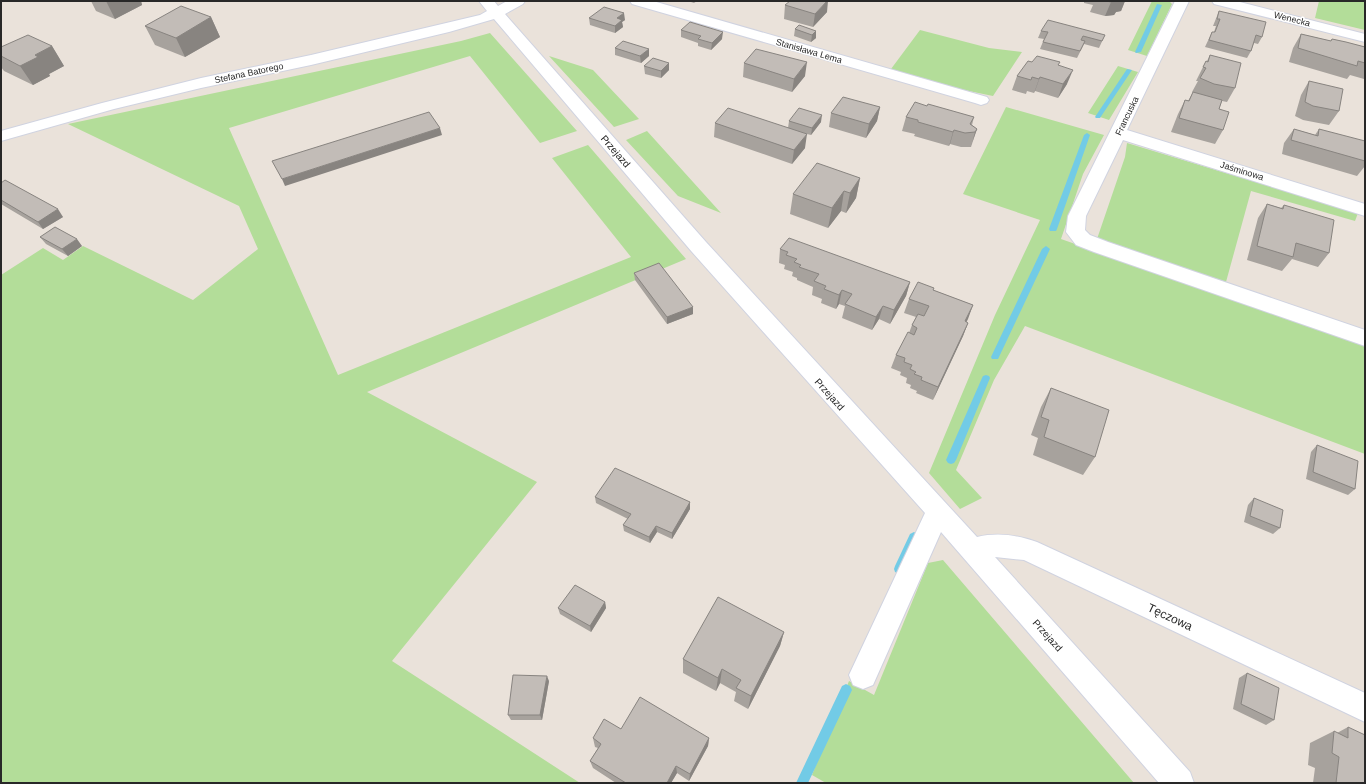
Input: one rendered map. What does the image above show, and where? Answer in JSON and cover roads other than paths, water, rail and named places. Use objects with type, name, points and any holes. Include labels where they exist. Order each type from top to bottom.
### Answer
[{"type":"street","name":"Stefana Batorego","points":[[1,136],[108,106],[201,83],[311,60],[444,29],[485,18],[492,7],[518,1]]},
{"type":"street","name":"Stanisława Lema","points":[[638,1],[981,100]]},
{"type":"street","name":"Francuska","points":[[1182,1],[1119,133],[1077,216],[1075,232],[1083,240],[1101,247],[1365,338]]},
{"type":"street","name":"Wenecka","points":[[1219,1],[1365,38]]},
{"type":"street","name":"Przejazd","points":[[492,7],[704,253],[938,511],[1179,783]]},
{"type":"street","name":"Jaśminowa","points":[[1119,133],[1365,210]]},
{"type":"street","points":[[863,676],[938,511]]},
{"type":"street","name":"Tęczowa","points":[[972,550],[990,544],[1011,545],[1028,550],[1365,708]]},
{"type":"waterway","points":[[1138,52],[1159,5]]},
{"type":"waterway","points":[[1098,117],[1129,70]]},
{"type":"waterway","points":[[1053,229],[1087,135]]},
{"type":"waterway","points":[[995,357],[1046,249]]},
{"type":"waterway","points":[[951,460],[986,378]]},
{"type":"waterway","points":[[899,569],[914,537]]},
{"type":"waterway","points":[[802,783],[846,690]]}]
